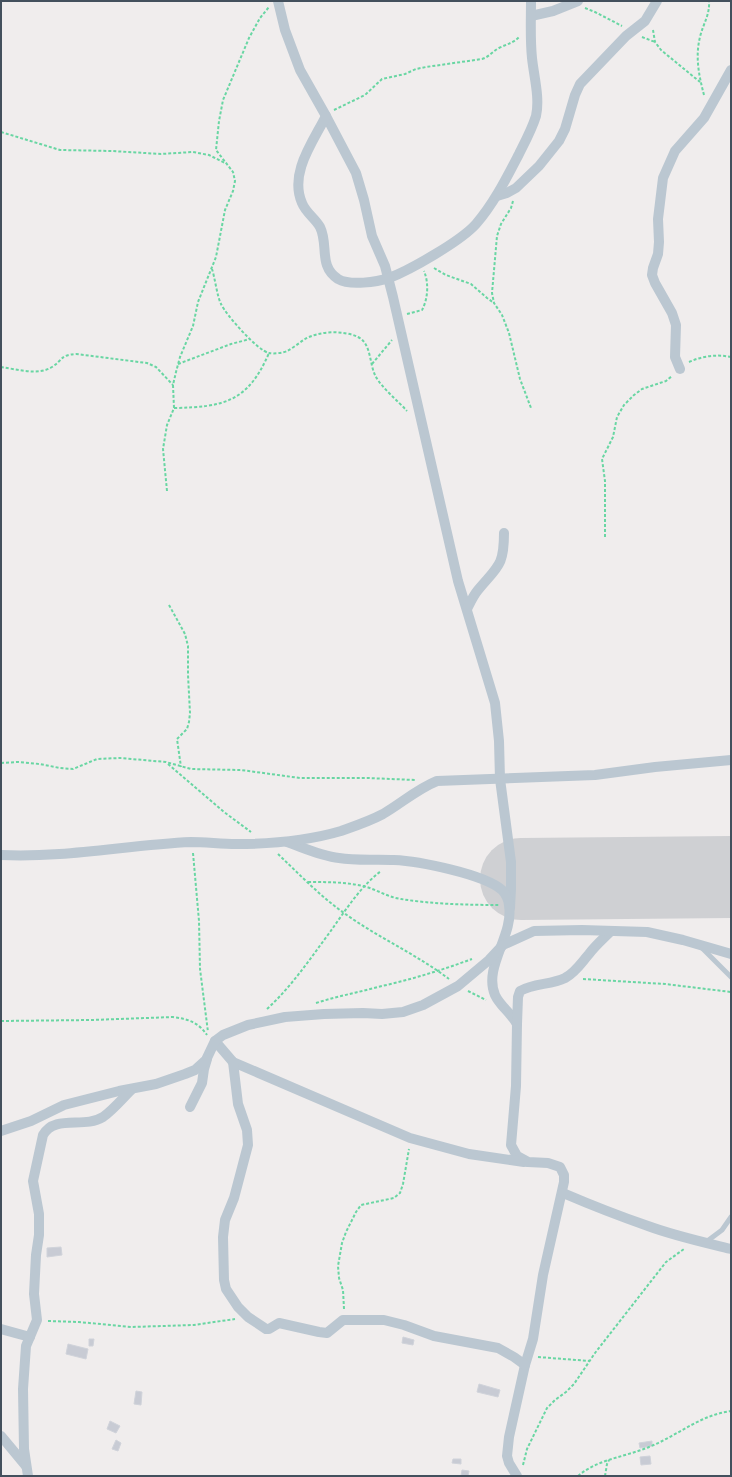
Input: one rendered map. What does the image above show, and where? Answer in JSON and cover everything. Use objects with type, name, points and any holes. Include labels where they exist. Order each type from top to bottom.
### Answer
[{"type":"street","points":[[326,116],[300,167],[298,192],[302,204],[320,227],[324,237],[325,263],[331,273],[339,280],[368,283],[388,278],[421,261],[468,231],[476,224],[497,196],[526,141],[536,115],[537,101],[532,60],[531,1]]},
{"type":"street","points":[[497,196],[512,190],[539,166],[559,141],[565,129],[575,95],[580,84],[631,30],[644,22],[657,1]]},
{"type":"street","points":[[531,16],[553,11],[575,2]]},
{"type":"street","points":[[273,4],[285,30],[300,70],[356,173],[372,236],[388,278],[398,315],[458,581],[495,703],[499,741],[500,779],[511,862],[511,889],[508,924],[503,944],[496,961],[492,981],[495,995],[503,1008],[517,1024]]},
{"type":"street","points":[[680,369],[675,357],[676,325],[672,313],[652,275],[658,254],[658,219],[663,178],[675,150],[704,118],[731,70]]},
{"type":"street","points":[[467,609],[476,591],[497,569],[504,552],[504,532]]},
{"type":"street","points":[[1,855],[22,856],[69,854],[192,842],[235,844],[287,842],[317,837],[362,823],[382,814],[424,786],[437,782],[595,775],[655,767],[731,760]]},
{"type":"street","points":[[287,842],[318,853],[339,858],[395,860],[429,865],[484,880],[502,890],[509,906]]},
{"type":"street","points":[[190,1107],[202,1083],[204,1069],[215,1041],[223,1035],[262,1021],[285,1017],[324,1014],[382,1014],[403,1012],[423,1005],[458,986],[484,964],[503,944],[534,931],[582,930],[647,932],[683,940],[731,954]]},
{"type":"street","points":[[528,1162],[517,1156],[511,1145],[516,1086],[518,997],[520,991],[532,986],[556,982],[566,978],[580,966],[588,954],[610,932]]},
{"type":"street","points":[[215,1041],[233,1062],[410,1138],[469,1154],[528,1162],[548,1163],[560,1167],[564,1175],[563,1192],[543,1275],[533,1339],[526,1361],[507,1450],[509,1463],[519,1472]]},
{"type":"street","points":[[1,1131],[31,1121],[64,1104],[156,1084],[185,1074],[195,1070],[209,1056]]},
{"type":"street","points":[[233,1062],[238,1104],[246,1130],[248,1145],[234,1198],[225,1220],[223,1237],[223,1264],[226,1289],[238,1307],[248,1317],[266,1329],[269,1329],[279,1323],[284,1323],[324,1333],[331,1331],[344,1320],[384,1320],[404,1325],[434,1336],[498,1348],[514,1357],[526,1361]]},
{"type":"street","points":[[27,1471],[23,1433],[23,1389],[26,1346],[37,1320],[34,1294],[36,1255],[39,1235],[39,1214],[32,1181],[43,1135],[46,1129],[54,1124],[92,1121],[102,1117],[132,1088]]},
{"type":"street","points":[[563,1192],[594,1206],[649,1227],[731,1249]]},
{"type":"street","points":[[1,1329],[30,1337]]},
{"type":"street","points":[[1,1436],[27,1471]]},
{"type":"lane","points":[[698,944],[731,977]]},
{"type":"lane","points":[[701,1242],[722,1230],[731,1217]]},
{"type":"path","points":[[708,110],[700,82],[698,46],[708,13],[709,1]]},
{"type":"path","points":[[575,2],[631,30]]},
{"type":"path","points":[[167,491],[163,449],[167,425],[174,408],[173,385],[178,364],[193,326],[198,302],[212,269],[219,243],[225,210],[233,191],[235,181],[233,172],[216,150],[218,126],[223,100],[249,38],[260,18],[273,4]]},
{"type":"path","points":[[653,28],[655,42],[661,50],[700,82]]},
{"type":"path","points":[[326,116],[339,107],[365,95],[382,79],[405,74],[416,69],[426,67],[482,59],[500,47],[512,43],[522,33]]},
{"type":"path","points":[[1,132],[60,150],[112,150],[160,154],[193,152],[209,155],[227,164]]},
{"type":"path","points":[[494,303],[492,293],[497,236],[501,224],[513,204],[512,190]]},
{"type":"path","points":[[421,261],[446,275],[472,284],[477,290],[494,303],[502,315],[509,333],[520,379],[531,408]]},
{"type":"path","points":[[398,315],[422,310],[424,305],[427,278],[421,261]]},
{"type":"path","points":[[212,269],[221,304],[228,315],[260,349],[269,353],[287,351],[316,334],[328,333],[355,336],[364,342],[368,349],[376,377],[422,425]]},
{"type":"path","points":[[372,364],[401,330]]},
{"type":"path","points":[[178,364],[231,344],[250,340]]},
{"type":"path","points":[[174,408],[201,407],[229,401],[242,393],[253,383],[262,370],[269,353]]},
{"type":"path","points":[[1,367],[36,371],[44,370],[51,368],[67,354],[76,354],[147,363],[156,367],[173,385]]},
{"type":"path","points":[[605,537],[605,481],[602,460],[613,436],[617,417],[624,405],[642,389],[666,381],[688,362],[697,358],[710,356],[731,357]]},
{"type":"path","points":[[169,605],[185,634],[188,646],[190,713],[187,729],[177,739],[181,767]]},
{"type":"path","points":[[1,763],[18,762],[73,769],[97,759],[147,759],[166,762],[191,769],[241,770],[300,778],[373,778],[437,782]]},
{"type":"path","points":[[166,762],[224,812],[266,843],[307,882],[343,913],[372,932],[418,958],[458,986],[503,1008]]},
{"type":"path","points":[[1,1021],[173,1017],[185,1018],[195,1022],[208,1037],[206,1011],[200,975],[200,921],[192,842]]},
{"type":"path","points":[[263,1012],[286,990],[304,968],[364,886],[395,860]]},
{"type":"path","points":[[307,882],[341,883],[364,886],[389,897],[402,899],[475,905],[509,906]]},
{"type":"path","points":[[312,1004],[438,971],[472,959]]},
{"type":"path","points":[[566,978],[665,984],[731,992]]},
{"type":"path","points":[[344,1320],[344,1290],[338,1273],[342,1243],[356,1212],[361,1205],[394,1198],[400,1193],[403,1184],[410,1138]]},
{"type":"path","points":[[519,1472],[527,1449],[547,1408],[566,1392],[582,1374],[590,1361],[666,1262],[678,1252],[701,1242]]},
{"type":"path","points":[[37,1320],[131,1327],[194,1325],[248,1317]]},
{"type":"path","points":[[526,1361],[590,1361]]},
{"type":"path","points":[[578,1476],[592,1466],[649,1448],[670,1438],[704,1418],[731,1410]]},
{"type":"path","points":[[605,1476],[606,1464],[609,1460]]},
{"type":"building","points":[[61,1247],[62,1255],[47,1257],[47,1248]]},
{"type":"building","points":[[403,1337],[414,1340],[413,1345],[402,1343]]},
{"type":"building","points":[[89,1339],[94,1339],[93,1346],[89,1346]]},
{"type":"building","points":[[68,1344],[88,1349],[86,1359],[66,1354]]},
{"type":"building","points":[[479,1384],[500,1390],[498,1397],[477,1392]]},
{"type":"building","points":[[136,1391],[142,1392],[141,1405],[134,1404]]},
{"type":"building","points":[[110,1421],[120,1426],[116,1433],[107,1429]]},
{"type":"building","points":[[116,1440],[121,1443],[118,1451],[112,1449]]},
{"type":"building","points":[[652,1441],[652,1446],[640,1448],[639,1443]]},
{"type":"building","points":[[650,1456],[651,1464],[641,1465],[640,1457]]},
{"type":"building","points":[[453,1459],[461,1459],[461,1464],[452,1463]]},
{"type":"building","points":[[462,1470],[469,1471],[468,1476],[461,1476]]},
{"type":"runway","points":[[521,879],[731,877]]}]
